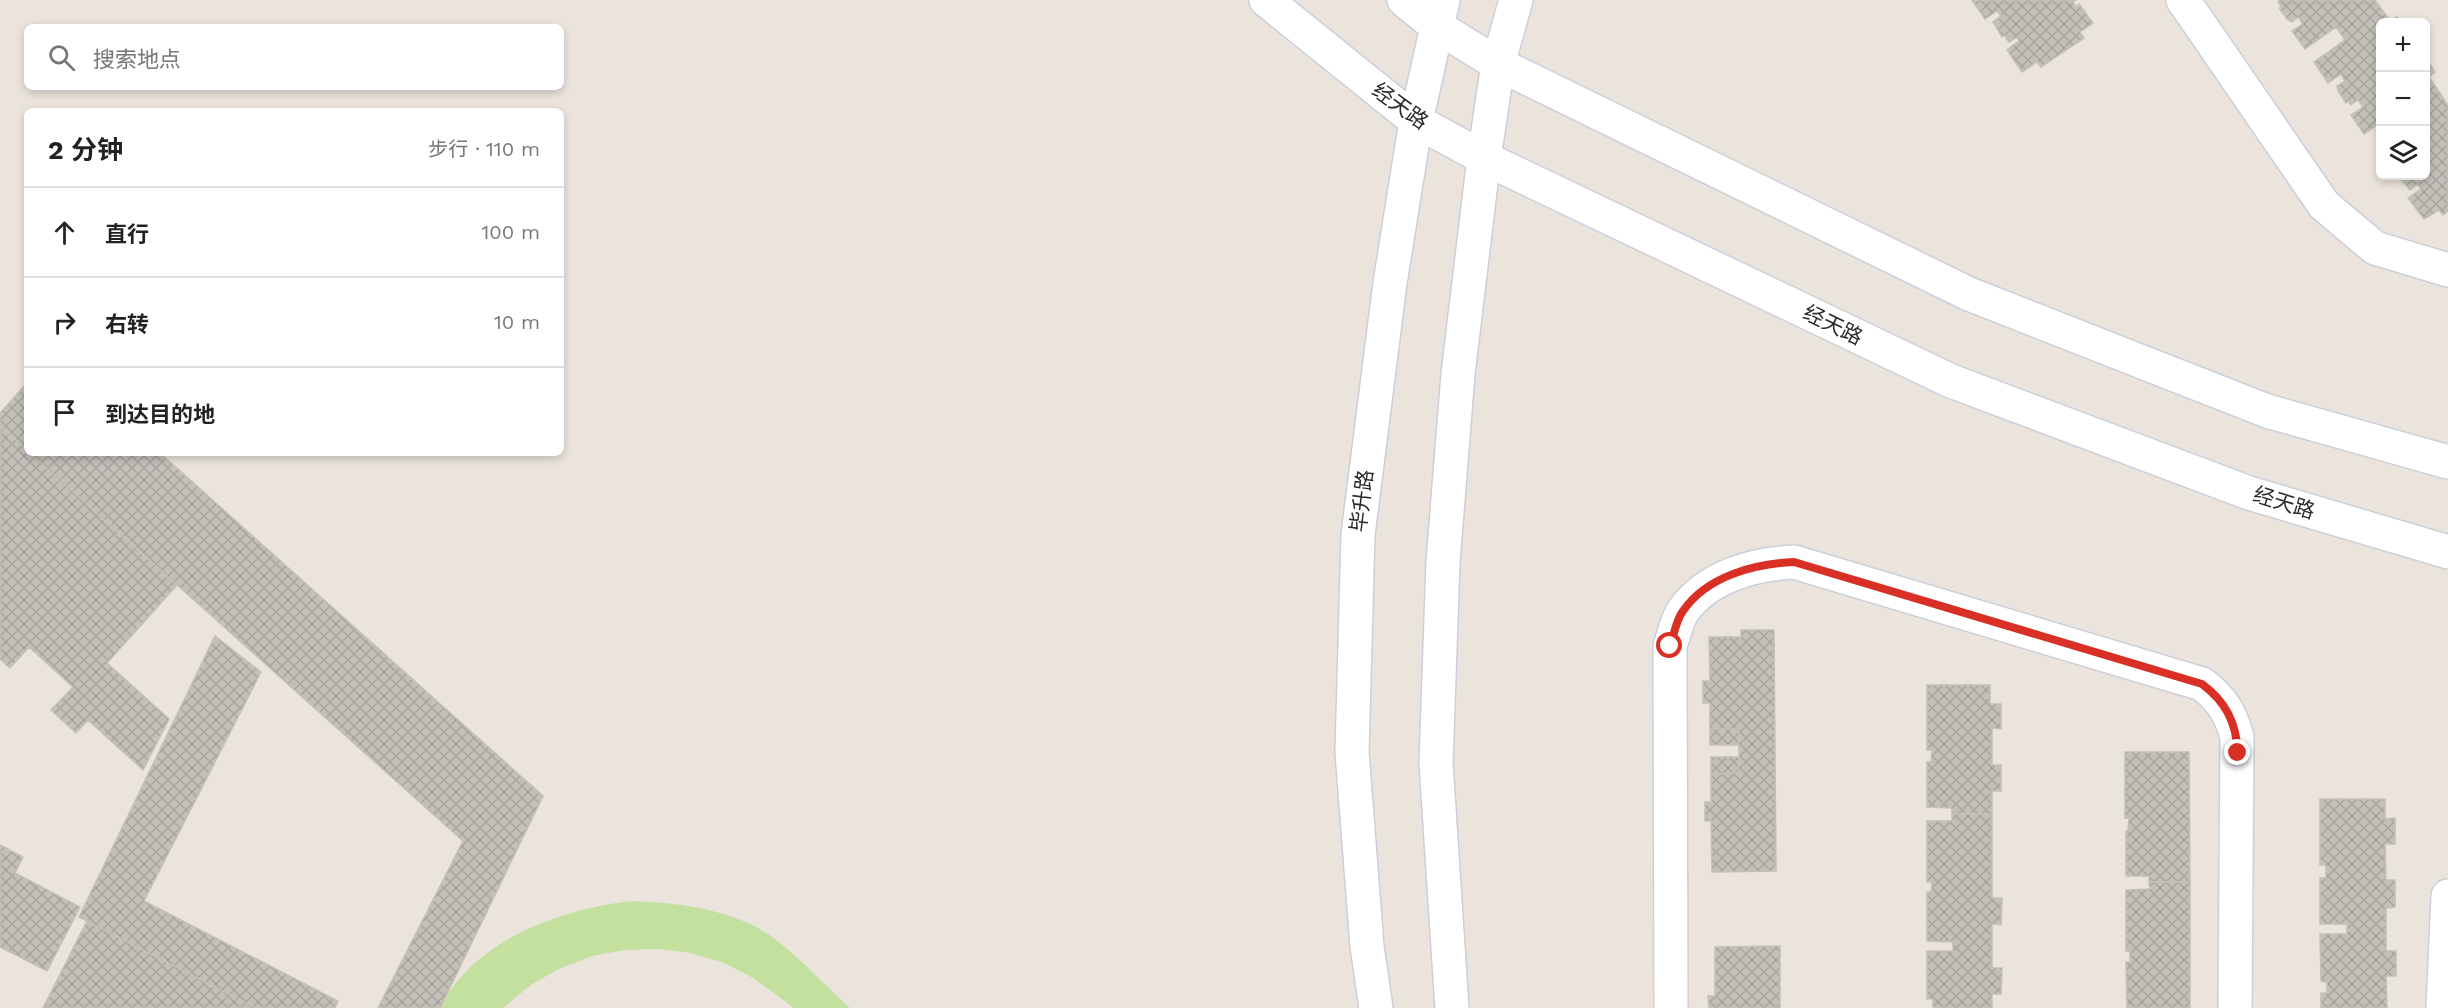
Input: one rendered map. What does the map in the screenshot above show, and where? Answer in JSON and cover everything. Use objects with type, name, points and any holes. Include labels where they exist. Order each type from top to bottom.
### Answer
[{"type":"street","name":"经天路","points":[[1266,0],[1416,121],[1484,158],[1951,381],[2249,493],[2448,552]]},
{"type":"street","points":[[1404,0],[1439,13],[1498,64],[1969,294],[2267,411],[2448,462]]},
{"type":"street","points":[[1452,1008],[1436,763],[1443,562],[1458,374],[1484,158],[1498,64],[1516,0]]},
{"type":"street","points":[[2183,0],[2324,205],[2375,248],[2448,270]]},
{"type":"street","name":"毕升路","points":[[1376,1008],[1367,946],[1352,752],[1358,535],[1390,283],[1416,121],[1439,13]]},
{"type":"street","points":[[1671,1008],[1670,646],[1682,612],[1716,583],[1755,566],[1794,562],[2202,684],[2216,694],[2234,722],[2238,745],[2234,821],[2235,1008]]},
{"type":"street","points":[[2443,1008],[2448,896]]},
{"type":"green space","points":[[632,901],[704,909],[739,919],[756,927],[792,952],[850,1008],[794,1008],[753,978],[724,963],[691,953],[658,949],[625,950],[592,956],[561,968],[532,984],[503,1008],[440,1008],[455,984],[474,963],[497,946],[522,932],[577,911]]},
{"type":"building","points":[[1972,0],[2076,0],[2073,2],[2076,7],[2079,4],[2093,23],[2080,32],[2084,38],[2041,67],[2037,62],[2022,72],[2007,50],[2019,41],[2017,37],[2009,42],[2004,35],[2002,37],[1993,22],[2001,16],[1997,11],[1985,19]]},
{"type":"building","points":[[2280,0],[2375,0],[2388,18],[2376,18],[2376,126],[2364,134],[2351,115],[2363,107],[2358,100],[2351,105],[2348,101],[2346,103],[2338,91],[2337,86],[2345,81],[2341,74],[2328,83],[2314,62],[2345,40],[2336,27],[2305,49],[2292,31],[2303,24],[2298,17],[2292,22],[2287,19],[2279,8],[2282,7],[2278,2]]},
{"type":"building","points":[[2430,64],[2435,72],[2430,76]]},
{"type":"building","points":[[2430,78],[2448,105],[2448,211],[2443,215],[2439,210],[2424,219],[2408,198],[2421,189],[2418,184],[2410,190],[2401,180],[2430,180]]},
{"type":"building","points":[[24,386],[24,447],[0,426],[0,413]]},
{"type":"building","points":[[0,426],[24,448],[24,456],[33,456],[177,585],[107,663],[169,719],[143,770],[88,720],[76,733],[51,710],[73,687],[29,647],[10,668],[0,659]]},
{"type":"building","points":[[33,456],[163,456],[543,796],[440,1008],[378,1008],[463,841]]},
{"type":"building","points":[[1741,630],[1774,630],[1776,871],[1712,872],[1711,821],[1705,821],[1705,802],[1711,802],[1711,774],[1739,773],[1739,729],[1710,729],[1710,703],[1703,703],[1703,681],[1710,681],[1709,637],[1741,637]]},
{"type":"building","points":[[215,636],[261,672],[144,901],[338,1001],[335,1008],[256,1008],[79,917]]},
{"type":"building","points":[[1927,685],[1990,685],[1990,704],[2001,704],[2001,729],[1992,728],[1992,765],[2001,765],[2001,791],[1992,791],[1992,814],[1952,814],[1952,808],[1927,807],[1927,762],[1931,762],[1932,750],[1927,750]]},
{"type":"building","points":[[1710,729],[1739,729],[1739,745],[1710,745]]},
{"type":"building","points":[[2125,752],[2189,752],[2190,882],[2149,882],[2149,876],[2126,876],[2126,831],[2128,831],[2129,817],[2125,818]]},
{"type":"building","points":[[1711,757],[1739,757],[1739,773],[1711,774]]},
{"type":"building","points":[[2320,799],[2385,799],[2385,819],[2395,818],[2395,844],[2385,844],[2386,880],[2395,880],[2395,907],[2386,908],[2386,951],[2396,951],[2396,976],[2386,976],[2387,1008],[2321,1008],[2321,993],[2327,993],[2327,982],[2321,981],[2320,934],[2347,934],[2347,924],[2320,924],[2320,878],[2326,878],[2326,865],[2320,865]]},
{"type":"building","points":[[1952,814],[1992,814],[1992,898],[2002,898],[2001,925],[1992,924],[1992,968],[2002,968],[2001,994],[1992,994],[1992,1008],[1933,1008],[1933,999],[1927,999],[1927,951],[1953,951],[1953,942],[1927,941],[1927,892],[1931,892],[1932,882],[1927,882],[1927,821],[1952,821]]},
{"type":"building","points":[[0,845],[23,857],[15,873],[80,907],[47,971],[0,947]]},
{"type":"building","points":[[2149,882],[2190,882],[2190,1008],[2127,1008],[2126,962],[2130,962],[2130,951],[2126,951],[2126,890],[2150,889]]},
{"type":"building","points":[[87,921],[256,1008],[43,1008]]},
{"type":"building","points":[[1780,946],[1780,1008],[1709,1008],[1708,996],[1715,996],[1715,947]]},
{"type":"route","points":[[1670,646],[1682,612],[1716,583],[1755,566],[1794,562],[2202,684],[2216,694],[2234,722],[2238,753]]}]
